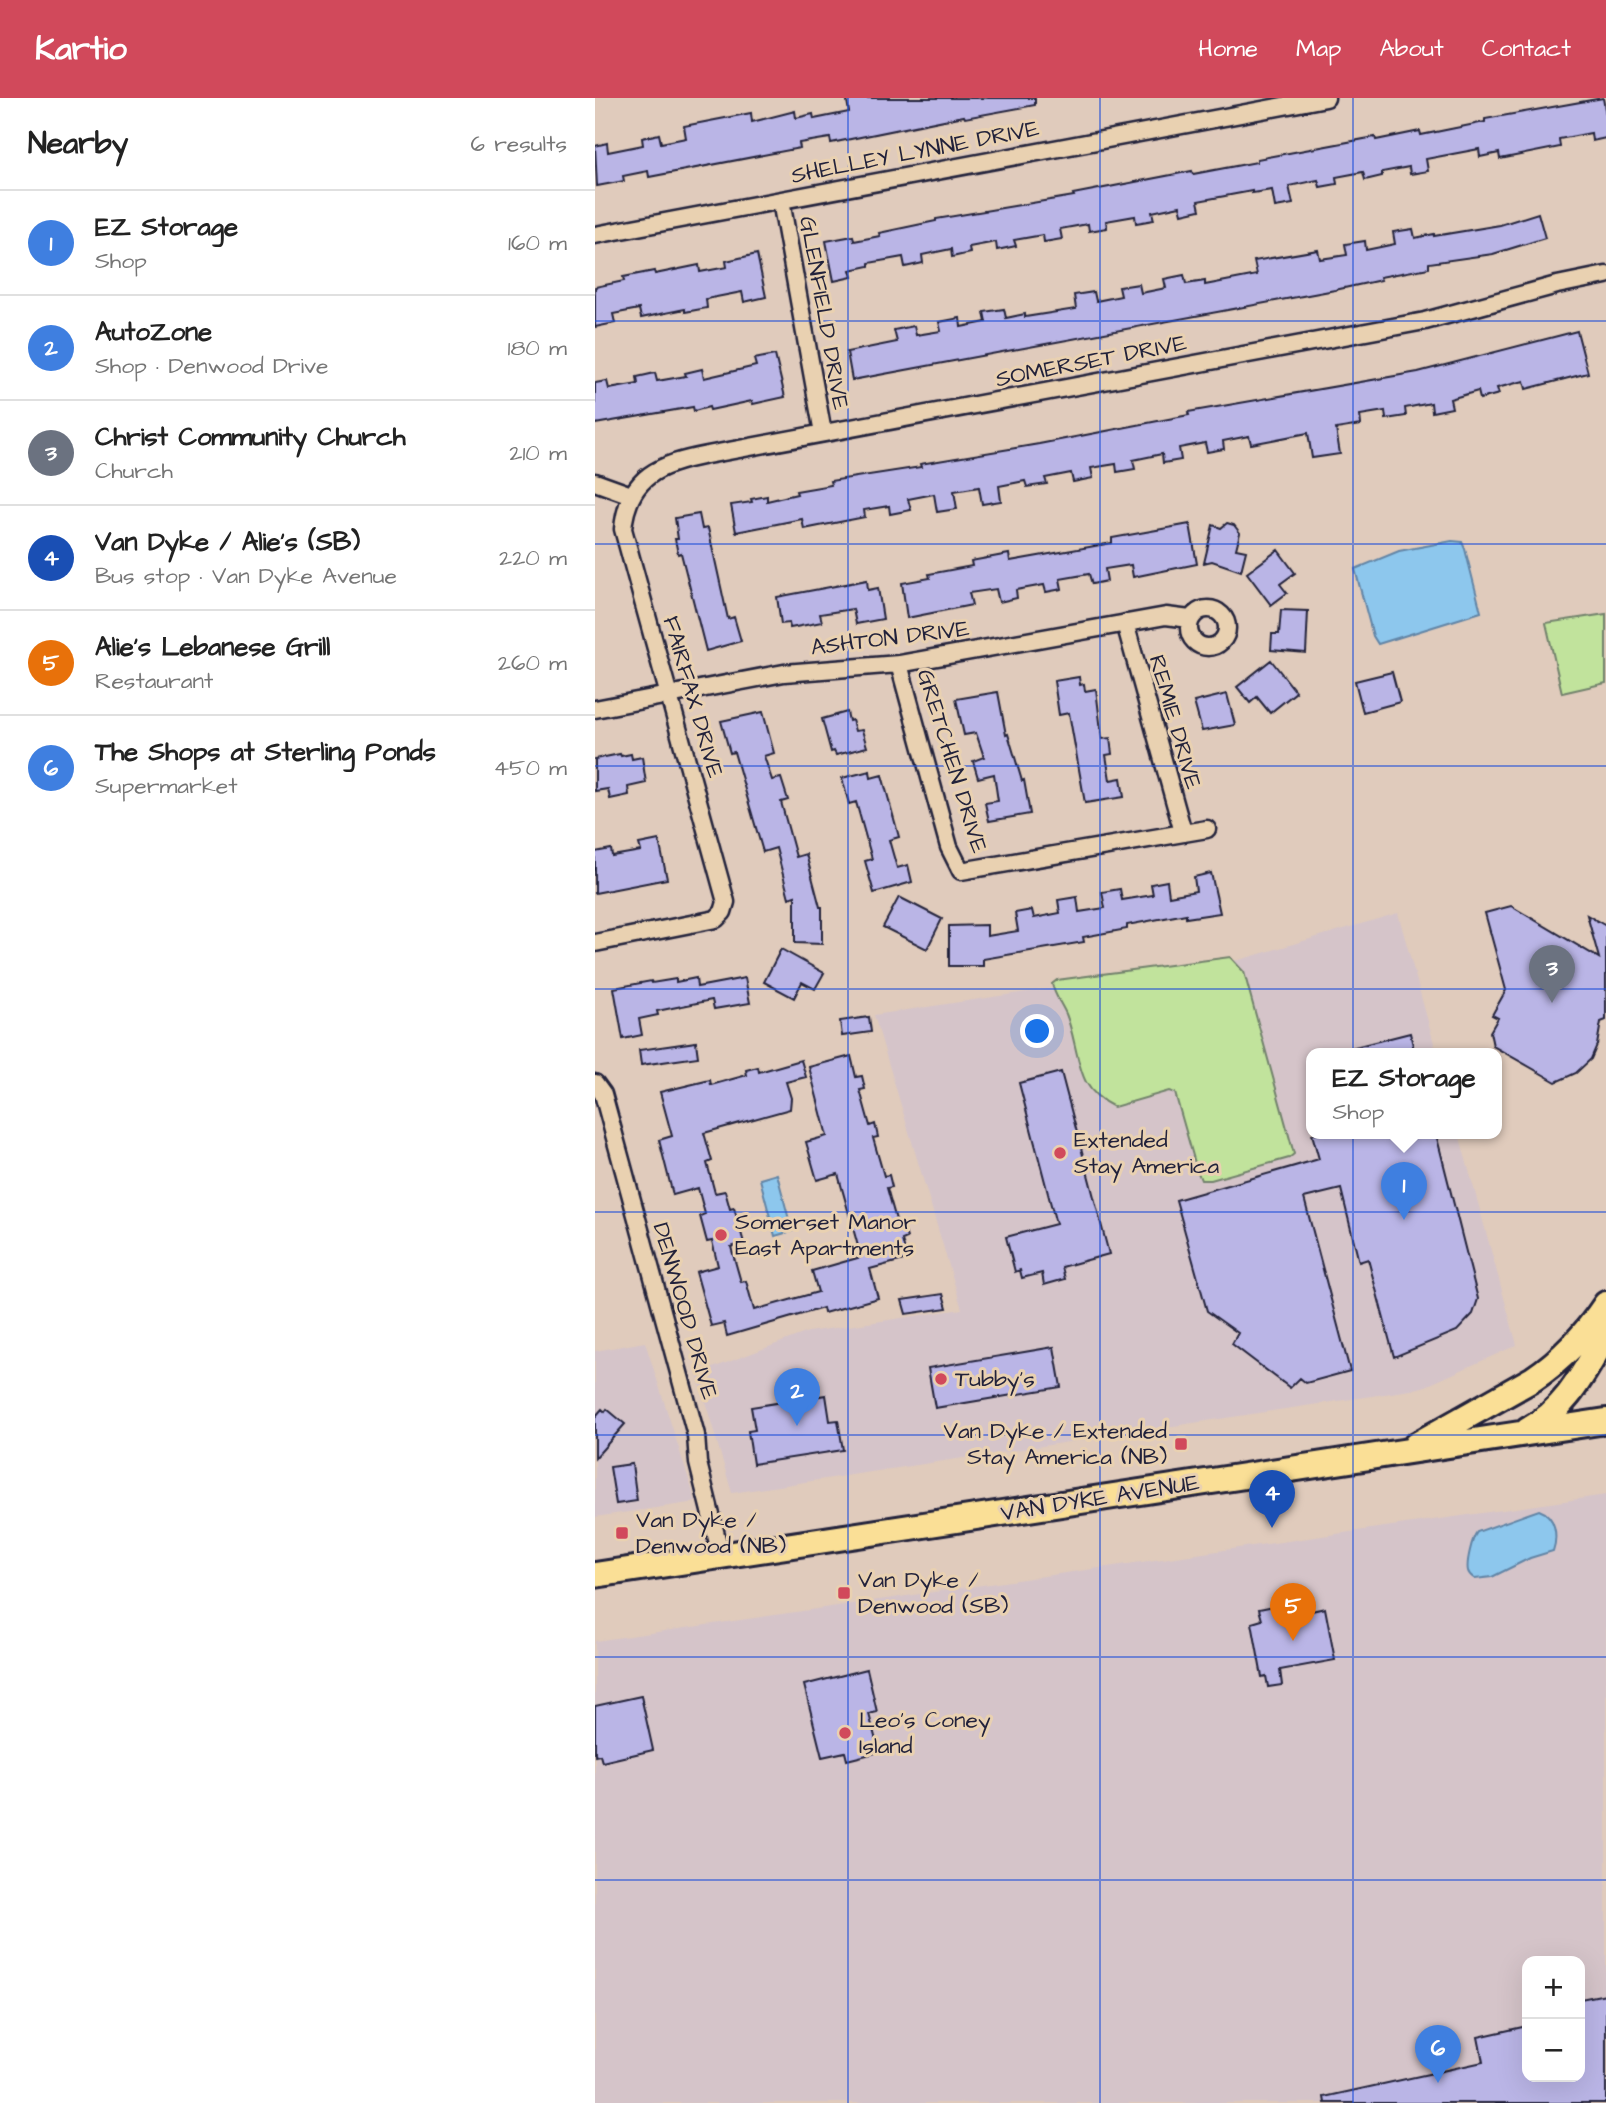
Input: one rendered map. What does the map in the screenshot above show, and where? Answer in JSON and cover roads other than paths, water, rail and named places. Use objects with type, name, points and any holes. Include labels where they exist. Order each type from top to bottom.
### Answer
[{"type":"main road","points":[[1404,1452],[1533,1380],[1551,1367],[1579,1340],[1606,1304]]},
{"type":"main road","points":[[1518,1435],[1557,1409],[1572,1392],[1606,1335]]},
{"type":"main road","name":"VAN DYKE AVENUE","points":[[595,1575],[1606,1421]]},
{"type":"street","name":"SHELLEY LYNNE DRIVE","points":[[595,235],[1326,98]]},
{"type":"street","name":"GLENFIELD DRIVE","points":[[781,201],[823,433]]},
{"type":"street","name":"SOMERSET DRIVE","points":[[631,495],[648,476],[671,463],[1425,321],[1557,285],[1606,275]]},
{"type":"street","points":[[595,482],[631,495]]},
{"type":"street","name":"FAIRFAX DRIVE","points":[[595,943],[711,920],[723,912],[725,896],[623,529],[631,495]]},
{"type":"street","name":"ASHTON DRIVE","points":[[595,709],[784,673],[899,664],[1166,616],[1190,620]]},
{"type":"street","name":"REMIE DRIVE","points":[[1125,623],[1183,832]]},
{"type":"street","name":"GRETCHEN DRIVE","points":[[899,664],[949,847],[961,871],[1183,832]]},
{"type":"street","points":[[1183,832],[1206,829]]},
{"type":"street","name":"DENWOOD DRIVE","points":[[595,1083],[603,1094],[696,1435],[698,1463],[721,1555]]},
{"type":"water","points":[[1452,541],[1462,542],[1465,549],[1481,612],[1378,644],[1373,636],[1355,569],[1399,551]]},
{"type":"water","points":[[777,1174],[792,1231],[775,1236],[760,1179]]},
{"type":"water","points":[[1539,1510],[1549,1517],[1554,1527],[1553,1551],[1530,1558],[1492,1577],[1475,1579],[1470,1575],[1469,1557],[1477,1532]]},
{"type":"place","name":"Christ Community Church","points":[[1552,1003]]},
{"type":"place","name":"Extended Stay America","points":[[1060,1153]]},
{"type":"place","name":"EZ Storage","points":[[1404,1220]]},
{"type":"place","name":"Somerset Manor East Apartments","points":[[721,1235]]},
{"type":"place","name":"Tubby's","points":[[941,1379]]},
{"type":"place","name":"AutoZone","points":[[797,1426]]},
{"type":"place","name":"Van Dyke / Extended Stay America (NB)","points":[[1181,1444]]},
{"type":"place","name":"Van Dyke / Alie's (SB)","points":[[1272,1528]]},
{"type":"place","name":"Van Dyke / Denwood (NB)","points":[[622,1533]]},
{"type":"place","name":"Van Dyke / Denwood (SB)","points":[[844,1593]]},
{"type":"place","name":"Alie's Lebanese Grill","points":[[1293,1641]]},
{"type":"place","name":"Leo's Coney Island","points":[[845,1733]]},
{"type":"place","name":"The Shops at Sterling Ponds","points":[[1438,2083]]}]
